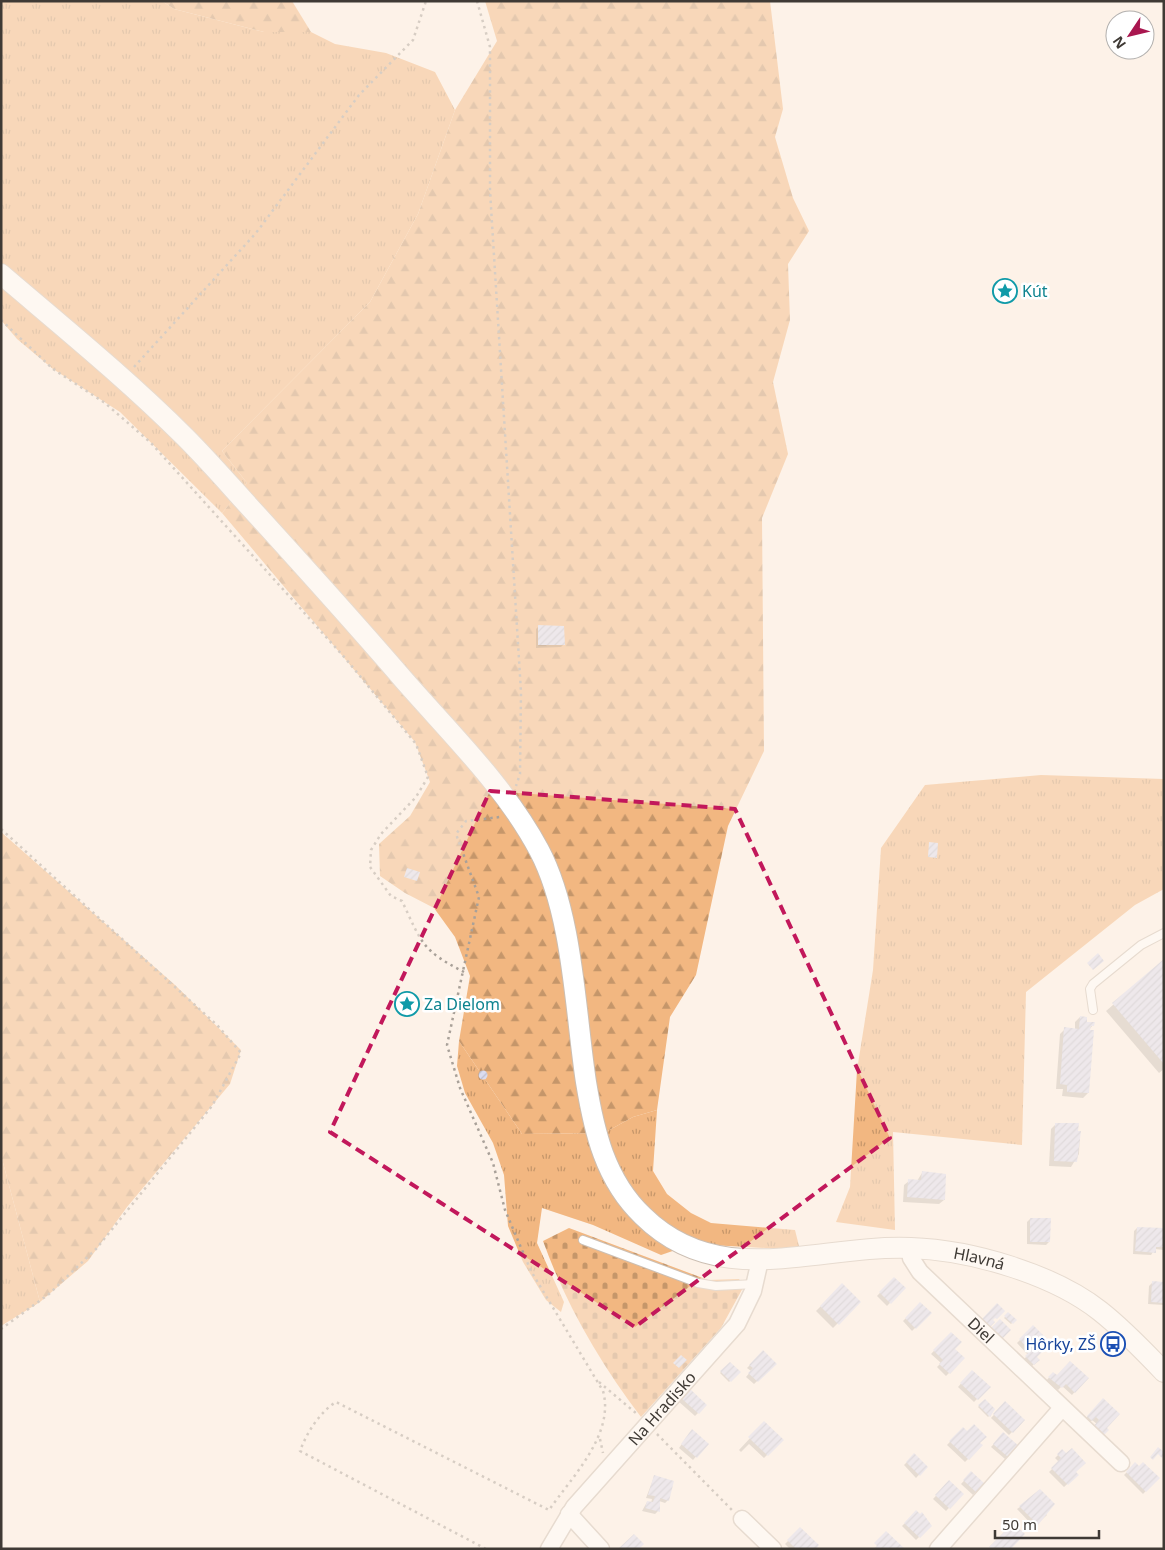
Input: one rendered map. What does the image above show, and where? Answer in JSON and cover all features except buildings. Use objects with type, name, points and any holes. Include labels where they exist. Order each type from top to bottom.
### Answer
[{"type":"street","name":"Hlavná","points":[[1,274],[123,379],[185,438],[342,607],[512,803],[540,853],[553,884],[571,970],[594,1130],[605,1161],[633,1206],[666,1236],[710,1256],[734,1260],[760,1260],[871,1248],[910,1247],[945,1251],[983,1259],[1018,1270],[1066,1290],[1100,1312],[1164,1372]]},
{"type":"street","name":"Diel","points":[[910,1247],[911,1258],[920,1272],[1121,1463]]},
{"type":"street","name":"Na Hradisko","points":[[549,1549],[569,1514],[737,1324],[755,1284],[760,1260]]},
{"type":"street","points":[[938,1549],[1062,1408]]},
{"type":"street","points":[[569,1514],[601,1549]]},
{"type":"street","points":[[742,1519],[773,1549]]},
{"type":"lane","points":[[1093,1010],[1090,989],[1093,984],[1141,944],[1164,933]]},
{"type":"lane","points":[[583,1240],[698,1283],[716,1286],[755,1284]]},
{"type":"path","points":[[123,379],[256,233],[359,95],[413,40],[426,1]]},
{"type":"path","points":[[477,1],[490,47],[490,191],[521,692],[520,774]]},
{"type":"path","points":[[1,320],[53,369],[105,402],[152,443],[345,658],[416,744],[428,777],[416,797],[381,834],[371,850],[370,867],[391,896],[402,901],[422,944],[436,957],[464,972]]},
{"type":"path","points":[[486,1549],[306,1455],[300,1450],[309,1432],[327,1408],[336,1402],[548,1510],[600,1437],[606,1414],[606,1402],[597,1380],[531,1271],[505,1210],[493,1163],[460,1088],[448,1045],[479,897],[456,834],[466,821],[501,816],[512,803]]},
{"type":"path","points":[[1,829],[218,1026],[241,1053],[212,1106],[96,1249],[49,1294],[1,1330]]},
{"type":"path","points":[[597,1380],[647,1424],[742,1519]]},
{"type":"highlighted area","points":[[490,791],[735,809],[890,1138],[635,1327],[330,1132]]},
{"type":"green space","points":[[1,1],[162,1],[174,9],[264,32],[311,32],[335,44],[386,53],[435,72],[455,110],[418,214],[370,302],[222,451],[247,483],[222,513],[120,412],[53,369],[17,339],[1,320]]},
{"type":"green space","points":[[162,1],[292,1],[311,32],[264,32],[174,9]]},
{"type":"green space","points":[[485,1],[770,1],[783,109],[775,137],[793,198],[809,231],[788,264],[790,320],[773,382],[788,454],[762,518],[764,751],[728,826],[696,975],[670,1017],[657,1110],[633,1117],[604,1133],[522,1134],[459,1041],[470,976],[455,937],[434,908],[405,893],[380,876],[379,844],[410,816],[430,782],[415,742],[222,513],[247,483],[222,451],[370,302],[418,214],[455,110],[497,41]]},
{"type":"green space","points":[[1041,775],[1164,779],[1164,889],[1135,905],[1026,992],[1022,1145],[893,1132],[895,1230],[836,1222],[850,1187],[857,1070],[873,970],[881,848],[925,785]]},
{"type":"green space","points":[[1,832],[175,985],[241,1050],[230,1084],[127,1207],[88,1261],[40,1302],[1,1155]]},
{"type":"green space","points":[[459,1041],[522,1134],[604,1133],[633,1117],[657,1110],[653,1171],[667,1194],[691,1213],[711,1223],[795,1230],[800,1250],[693,1244],[661,1255],[593,1225],[542,1208],[537,1243],[564,1302],[561,1312],[546,1300],[523,1262],[508,1226],[504,1175],[493,1143],[465,1093],[457,1066]]},
{"type":"green space","points":[[1,1155],[40,1302],[1,1326]]},
{"type":"green space","points":[[569,1228],[708,1280],[739,1279],[744,1286],[721,1328],[641,1417],[585,1333],[552,1265],[543,1241]]},
{"type":"place","name":"Kút","points":[[1005,291]]},
{"type":"place","name":"Za Dielom","points":[[407,1004]]},
{"type":"place","name":"Hôrky, ZŠ","points":[[1113,1344]]}]
